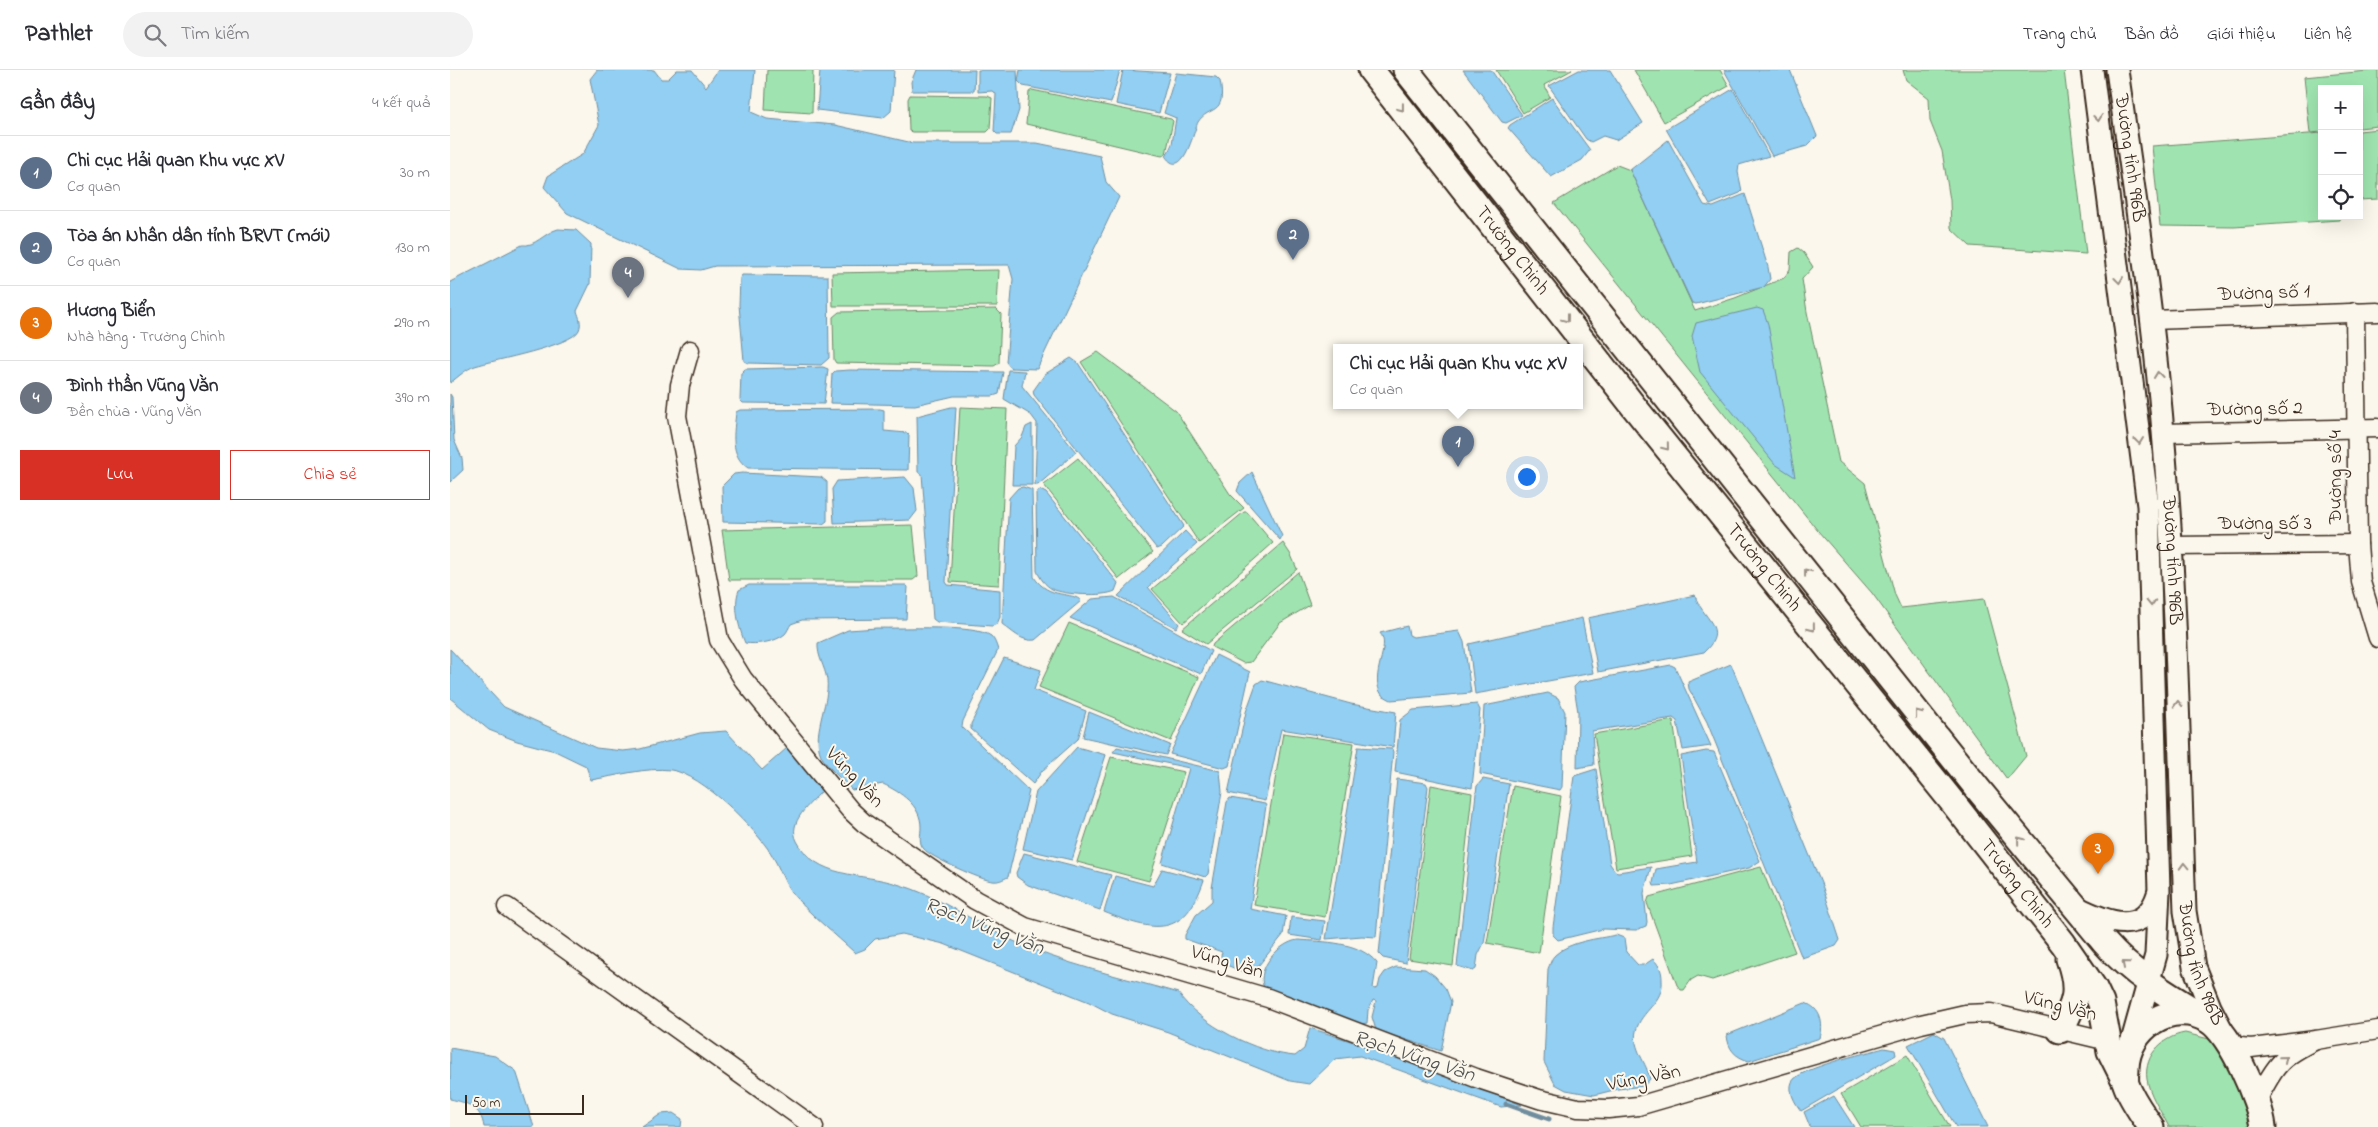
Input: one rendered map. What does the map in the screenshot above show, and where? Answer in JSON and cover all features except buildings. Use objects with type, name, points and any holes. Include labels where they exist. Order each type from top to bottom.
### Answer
[{"type":"highway","name":"Trường Chinh","points":[[1371,70],[1635,408],[1948,796],[2063,943],[2094,988],[2120,1041],[2115,1063],[2150,1126]]},
{"type":"highway","name":"Trường Chinh","points":[[1406,70],[1972,781],[2076,907],[2116,955],[2148,983],[2209,1020],[2230,1046],[2258,1099]]},
{"type":"highway","points":[[2060,1030],[2074,1004],[2077,990],[2075,974],[2063,943]]},
{"type":"highway","points":[[2120,1041],[2158,1018],[2175,1013],[2192,1014],[2209,1020]]},
{"type":"highway","points":[[2258,1099],[2263,1127]]},
{"type":"highway","points":[[2258,1099],[2269,1127]]},
{"type":"main road","name":"Đường tỉnh 996B","points":[[2092,70],[2148,506],[2159,891],[2156,955],[2148,983],[2120,1041]]},
{"type":"main road","name":"Đường tỉnh 996B","points":[[2117,70],[2152,320],[2163,433],[2172,546],[2185,911],[2194,967],[2210,1007],[2230,1046]]},
{"type":"main road","points":[[2076,907],[2102,920],[2118,924],[2132,922],[2149,910],[2156,901],[2159,891]]},
{"type":"street","name":"Đường số 4","points":[[2356,312],[2358,544],[2361,582],[2374,610],[2378,638]]},
{"type":"street","name":"Đường số 1","points":[[2152,320],[2378,312]]},
{"type":"street","name":"Vũng Vằn","points":[[690,350],[680,385],[677,416],[719,640],[743,679],[850,810],[960,890],[1007,919],[1051,935],[1268,998],[1512,1091],[1578,1108],[1624,1108],[1646,1104],[1921,1024],[1965,1014],[2002,1015],[2060,1030],[2120,1041]]},
{"type":"street","name":"Đường số 2","points":[[2163,433],[2378,428]]},
{"type":"street","name":"Đường số 3","points":[[2172,546],[2358,544]]},
{"type":"street","points":[[508,907],[814,1127]]},
{"type":"street","points":[[2230,1046],[2251,1048],[2378,1030]]},
{"type":"street","points":[[2258,1099],[2279,1062],[2292,1051],[2316,1040]]},
{"type":"green space","points":[[767,70],[813,70],[812,113],[765,110]]},
{"type":"green space","points":[[1496,70],[1572,70],[1544,85],[1550,97],[1523,113]]},
{"type":"green space","points":[[1634,70],[1720,70],[1729,86],[1664,122]]},
{"type":"green space","points":[[1903,70],[2064,70],[2086,254],[1970,246],[1951,228],[1950,200],[1942,151],[1930,121],[1929,98],[1906,80]]},
{"type":"green space","points":[[2378,70],[2378,126],[2363,128],[2363,85],[2318,85],[2318,132],[2310,133],[2304,77]]},
{"type":"green space","points":[[1032,90],[1171,119],[1173,121],[1166,154],[1162,156],[1026,124],[1029,92]]},
{"type":"green space","points":[[910,95],[987,96],[992,98],[990,129],[987,132],[909,131],[908,99]]},
{"type":"green space","points":[[2378,129],[2378,199],[2363,200],[2363,131]]},
{"type":"green space","points":[[2318,133],[2318,220],[2339,220],[2234,227],[2160,226],[2152,146]]},
{"type":"green space","points":[[1617,165],[1630,170],[1695,311],[1735,298],[1784,278],[1790,269],[1791,252],[1798,248],[1804,253],[1813,267],[1802,279],[1807,312],[1839,462],[1865,483],[1895,595],[1901,608],[1984,599],[2026,756],[2007,779],[1872,593],[1818,531],[1554,203]]},
{"type":"green space","points":[[999,270],[997,306],[833,306],[832,273]]},
{"type":"green space","points":[[996,309],[1001,314],[999,363],[994,366],[836,363],[834,360],[833,317],[839,312]]},
{"type":"green space","points":[[1098,352],[1176,411],[1230,494],[1244,508],[1199,543],[1081,362]]},
{"type":"green space","points":[[960,407],[1007,409],[999,585],[950,582]]},
{"type":"green space","points":[[1078,458],[1153,552],[1119,579],[1044,485]]},
{"type":"green space","points":[[1244,512],[1247,512],[1273,543],[1183,623],[1152,589]]},
{"type":"green space","points":[[913,525],[918,576],[913,580],[729,580],[722,530]]},
{"type":"green space","points":[[1283,543],[1297,569],[1206,644],[1182,629]]},
{"type":"green space","points":[[1298,572],[1310,605],[1280,623],[1251,662],[1243,663],[1212,647],[1213,644]]},
{"type":"green space","points":[[1069,623],[1199,677],[1171,741],[1039,687]]},
{"type":"green space","points":[[1673,720],[1692,856],[1616,868],[1594,734]]},
{"type":"green space","points":[[1283,733],[1354,743],[1325,917],[1254,905]]},
{"type":"green space","points":[[1111,757],[1184,772],[1149,881],[1077,862]]},
{"type":"green space","points":[[1431,785],[1472,793],[1453,966],[1409,959]]},
{"type":"green space","points":[[1513,786],[1561,796],[1539,953],[1487,943]]},
{"type":"green space","points":[[1761,867],[1795,952],[1712,980],[1698,976],[1691,980],[1684,990],[1681,990],[1677,985],[1647,903],[1649,897]]},
{"type":"green space","points":[[2185,1033],[2209,1039],[2226,1057],[2252,1121],[2252,1127],[2169,1127],[2150,1090],[2147,1066],[2150,1057],[2161,1044],[2176,1035]]},
{"type":"green space","points":[[1907,1055],[1950,1127],[1861,1127],[1841,1094]]},
{"type":"water","points":[[597,70],[654,70],[661,79],[668,79],[677,70],[692,70],[706,87],[718,70],[755,70],[751,112],[767,119],[835,125],[913,143],[1037,143],[1100,156],[1106,182],[1119,197],[1037,369],[1011,368],[1006,362],[1013,279],[1009,265],[715,266],[701,270],[681,269],[567,213],[544,187],[548,176],[583,154],[599,125],[590,79]]},
{"type":"water","points":[[820,70],[894,70],[891,111],[883,118],[817,110]]},
{"type":"water","points":[[916,70],[975,70],[974,91],[912,91],[911,82]]},
{"type":"water","points":[[978,70],[1017,70],[1019,110],[1011,134],[997,134],[994,131],[996,94],[992,91],[978,92]]},
{"type":"water","points":[[1020,70],[1120,70],[1111,103],[1023,86],[1018,81]]},
{"type":"water","points":[[1123,70],[1170,73],[1159,113],[1116,104]]},
{"type":"water","points":[[1463,70],[1491,70],[1522,115],[1506,123],[1502,122]]},
{"type":"water","points":[[1579,70],[1610,70],[1643,123],[1616,140],[1603,136],[1591,142],[1586,139],[1549,86]]},
{"type":"water","points":[[1724,70],[1790,70],[1817,136],[1807,146],[1772,156]]},
{"type":"water","points":[[1176,73],[1216,77],[1220,81],[1222,92],[1219,105],[1198,122],[1183,159],[1178,163],[1172,163],[1166,157],[1172,144],[1176,118],[1164,113]]},
{"type":"water","points":[[1733,89],[1769,156],[1739,165],[1738,172],[1742,191],[1710,205],[1666,129]]},
{"type":"water","points":[[1552,98],[1590,150],[1582,160],[1551,177],[1508,128]]},
{"type":"water","points":[[1668,140],[1704,205],[1713,207],[1745,194],[1768,267],[1770,279],[1764,287],[1696,304],[1692,303],[1630,170]]},
{"type":"water","points":[[558,229],[576,230],[591,244],[590,284],[577,311],[580,322],[579,330],[573,336],[548,347],[472,367],[450,383],[450,282],[522,245],[531,244]]},
{"type":"water","points":[[742,275],[828,276],[829,358],[821,365],[748,363],[744,361],[739,305],[740,278]]},
{"type":"water","points":[[1757,308],[1763,310],[1768,324],[1795,477],[1775,464],[1700,372],[1692,336],[1696,323]]},
{"type":"water","points":[[1071,358],[1078,363],[1184,526],[1162,547],[1157,549],[1034,395],[1033,391],[1045,374]]},
{"type":"water","points":[[823,367],[828,369],[824,404],[743,403],[740,400],[741,373],[745,369]]},
{"type":"water","points":[[1008,370],[1025,371],[1022,386],[1076,452],[1038,485],[1035,485],[1037,423],[1031,415],[1004,399]]},
{"type":"water","points":[[835,371],[1003,372],[999,394],[993,396],[954,396],[915,405],[830,403],[832,374]]},
{"type":"water","points":[[450,394],[452,397],[454,440],[462,458],[463,470],[450,482]]},
{"type":"water","points":[[956,407],[946,582],[948,585],[1000,590],[1000,617],[997,624],[992,626],[937,622],[933,619],[922,474],[918,472],[917,416]]},
{"type":"water","points":[[740,410],[884,410],[884,431],[907,433],[909,435],[908,470],[748,468],[742,463],[735,450],[736,412]]},
{"type":"water","points":[[1032,424],[1032,485],[1012,485],[1014,446],[1022,437],[1026,427]]},
{"type":"water","points":[[1252,472],[1282,536],[1280,540],[1237,491],[1240,483]]},
{"type":"water","points":[[734,474],[821,477],[827,482],[827,521],[823,524],[723,522],[722,486]]},
{"type":"water","points":[[905,477],[914,488],[917,511],[910,520],[834,523],[832,489],[837,481]]},
{"type":"water","points":[[1023,487],[1032,490],[1034,577],[1047,589],[1072,596],[1081,601],[1035,640],[1022,638],[1002,624],[1009,498],[1018,488]]},
{"type":"water","points":[[1040,490],[1046,493],[1118,583],[1115,591],[1093,595],[1066,593],[1052,589],[1043,581],[1037,571],[1036,493]]},
{"type":"water","points":[[1185,531],[1197,544],[1148,587],[1179,624],[1176,628],[1118,596]]},
{"type":"water","points":[[749,585],[906,585],[908,587],[906,619],[802,620],[791,624],[781,637],[760,643],[745,643],[739,624],[737,596],[739,590]]},
{"type":"water","points":[[1695,595],[1714,629],[1711,644],[1704,652],[1598,672],[1588,618]]},
{"type":"water","points":[[1114,597],[1211,651],[1201,674],[1070,618],[1092,599]]},
{"type":"water","points":[[1582,618],[1593,673],[1475,694],[1469,644]]},
{"type":"water","points":[[1407,626],[1409,635],[1413,637],[1459,631],[1464,642],[1471,693],[1391,700],[1382,695],[1377,679],[1383,646],[1383,639],[1380,633]]},
{"type":"water","points":[[954,628],[982,632],[991,636],[994,641],[998,650],[963,721],[962,727],[1029,791],[1008,877],[997,881],[987,880],[957,868],[928,853],[921,844],[920,819],[908,800],[883,784],[852,790],[823,759],[818,741],[826,699],[827,680],[818,643],[848,630]]},
{"type":"water","points":[[450,649],[504,707],[596,748],[623,751],[640,749],[700,733],[726,731],[762,770],[787,748],[822,791],[797,820],[795,834],[797,841],[805,853],[816,862],[828,868],[841,873],[884,881],[912,889],[940,901],[995,932],[1029,948],[1071,963],[1178,993],[1200,1016],[1215,1026],[1247,1043],[1264,1049],[1295,1056],[1304,1049],[1310,1028],[1382,1051],[1522,1105],[1501,1107],[1360,1056],[1335,1059],[1309,1084],[1290,1081],[1168,1032],[1112,1014],[1089,1002],[944,944],[902,934],[875,939],[865,949],[855,953],[791,892],[774,859],[754,831],[727,804],[698,781],[684,774],[661,769],[591,780],[586,766],[555,751],[517,741],[489,730],[450,698]]},
{"type":"water","points":[[1216,655],[1250,672],[1229,766],[1224,768],[1170,754]]},
{"type":"water","points":[[1004,658],[1041,670],[1034,690],[1086,711],[1078,739],[1042,771],[1033,784],[971,729],[971,724]]},
{"type":"water","points":[[1731,664],[1823,888],[1840,940],[1836,946],[1802,958],[1707,722],[1689,689],[1688,682]]},
{"type":"water","points":[[1671,665],[1675,667],[1711,746],[1683,750],[1677,721],[1673,718],[1592,731],[1594,765],[1577,768],[1578,712],[1574,687],[1579,682]]},
{"type":"water","points":[[1262,680],[1351,704],[1396,712],[1393,747],[1281,729],[1265,801],[1228,793],[1246,712],[1256,684]]},
{"type":"water","points":[[1548,693],[1558,698],[1565,712],[1562,787],[1560,790],[1480,774],[1484,706]]},
{"type":"water","points":[[1477,704],[1480,710],[1472,788],[1395,772],[1400,720],[1413,710]]},
{"type":"water","points":[[1089,712],[1170,745],[1166,755],[1083,737]]},
{"type":"water","points":[[1077,747],[1106,755],[1072,860],[1023,849],[1036,792]]},
{"type":"water","points":[[1117,747],[1220,771],[1222,792],[1208,874],[1205,877],[1162,863],[1189,768],[1113,752]]},
{"type":"water","points":[[1358,747],[1392,749],[1393,752],[1376,937],[1362,936],[1326,939]]},
{"type":"water","points":[[1706,751],[1714,752],[1760,861],[1749,868],[1671,885],[1654,886],[1656,869],[1697,862],[1681,756]]},
{"type":"water","points":[[1596,769],[1610,864],[1618,872],[1651,867],[1644,893],[1647,922],[1646,926],[1636,930],[1603,929],[1558,940],[1553,935],[1553,927],[1574,776]]},
{"type":"water","points":[[1397,779],[1426,783],[1428,787],[1406,963],[1383,958],[1379,954]]},
{"type":"water","points":[[1483,779],[1509,784],[1484,943],[1478,955],[1476,969],[1473,971],[1457,966],[1476,793],[1477,786]]},
{"type":"water","points":[[1230,798],[1265,804],[1266,806],[1250,909],[1286,916],[1283,935],[1251,975],[1219,962],[1222,952],[1185,939],[1185,935],[1196,915],[1212,901],[1212,888],[1227,802]]},
{"type":"water","points":[[1024,853],[1111,875],[1100,910],[1028,885],[1017,877],[1016,873]]},
{"type":"water","points":[[1162,869],[1204,880],[1196,899],[1187,913],[1177,921],[1165,926],[1152,926],[1138,924],[1104,912],[1115,876],[1153,886]]},
{"type":"water","points":[[1291,917],[1325,921],[1322,940],[1289,935]]},
{"type":"water","points":[[1616,935],[1624,938],[1626,952],[1638,965],[1644,965],[1653,959],[1661,971],[1662,988],[1656,1001],[1642,1017],[1635,1037],[1650,1079],[1644,1086],[1618,1089],[1594,1095],[1566,1090],[1555,1084],[1544,1062],[1548,969],[1554,956],[1561,950],[1584,941]]},
{"type":"water","points":[[1298,940],[1330,942],[1361,950],[1377,963],[1373,988],[1375,989],[1378,988],[1380,979],[1385,972],[1396,967],[1425,969],[1435,976],[1446,989],[1451,1002],[1441,1051],[1376,1030],[1372,1017],[1376,1001],[1373,1000],[1368,1010],[1367,1023],[1355,1025],[1266,991],[1262,975],[1270,959],[1283,946]]},
{"type":"water","points":[[1805,1003],[1815,1009],[1820,1017],[1822,1027],[1820,1038],[1749,1061],[1733,1052],[1727,1035]]},
{"type":"water","points":[[1934,1032],[1944,1038],[1988,1127],[1956,1127],[1908,1045]]},
{"type":"water","points":[[450,1048],[495,1056],[516,1071],[534,1127],[484,1127],[477,1110],[468,1104],[450,1099]]},
{"type":"water","points":[[1884,1048],[1895,1050],[1896,1055],[1801,1111],[1794,1101],[1791,1089],[1792,1082],[1807,1071]]},
{"type":"water","points":[[1834,1096],[1854,1127],[1810,1127],[1804,1112]]},
{"type":"water","points":[[673,1113],[682,1119],[681,1127],[642,1127],[661,1114]]},
{"type":"waterway","name":"Rạch Vũng Vằn","points":[[1506,1104],[1549,1119]]},
{"type":"place","name":"Tòa án Nhân dân tỉnh BRVT (mới)","points":[[1293,260]]},
{"type":"place","name":"Đình thần Vũng Vằn","points":[[628,298]]},
{"type":"place","name":"Chi cục Hải quan Khu vực XV","points":[[1458,467]]},
{"type":"place","name":"Hương Biển","points":[[2098,874]]}]
